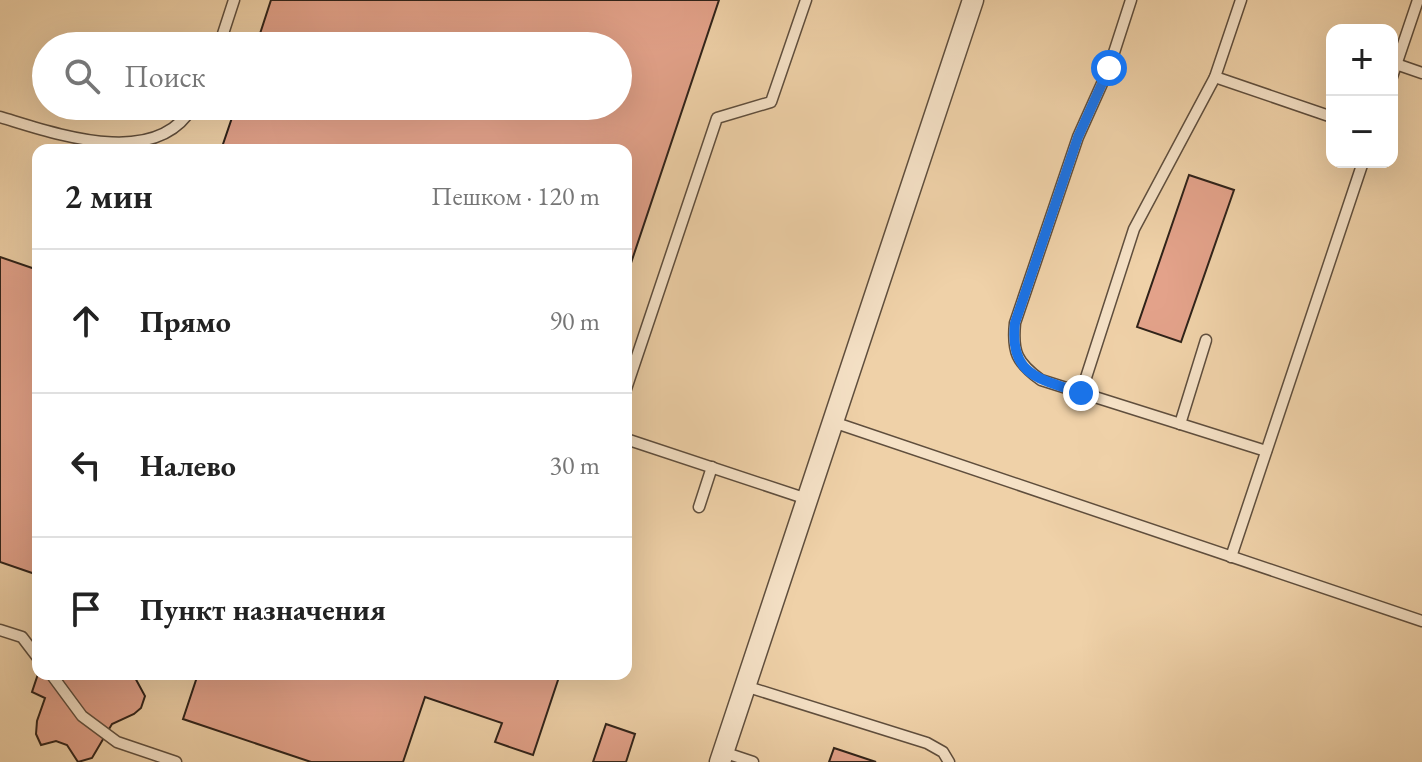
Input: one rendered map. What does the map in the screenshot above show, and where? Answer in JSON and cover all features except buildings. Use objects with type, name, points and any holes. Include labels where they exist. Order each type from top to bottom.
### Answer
[{"type":"street","points":[[722,757],[973,0]]},
{"type":"lane","points":[[224,32],[234,0]]},
{"type":"lane","points":[[632,371],[717,118],[771,102],[806,0]]},
{"type":"lane","points":[[1131,0],[1109,68],[1078,137],[1015,323],[1012,347],[1022,367],[1041,380],[1266,451]]},
{"type":"lane","points":[[1081,393],[1134,229],[1215,77],[1241,0]]},
{"type":"lane","points":[[1398,58],[1418,0]]},
{"type":"lane","points":[[1398,65],[1422,73]]},
{"type":"lane","points":[[1215,77],[1326,115]]},
{"type":"lane","points":[[0,117],[79,141],[120,144],[161,135],[181,120]]},
{"type":"lane","points":[[1231,557],[1361,168]]},
{"type":"lane","points":[[1180,424],[1206,340]]},
{"type":"lane","points":[[833,422],[1422,621]]},
{"type":"lane","points":[[632,441],[807,499]]},
{"type":"lane","points":[[699,507],[712,467]]},
{"type":"lane","points":[[0,630],[22,637],[32,650]]},
{"type":"lane","points":[[55,680],[82,716],[117,742],[176,762]]},
{"type":"lane","points":[[745,686],[927,743],[943,752],[949,762]]},
{"type":"lane","points":[[722,757],[753,762]]},
{"type":"route","points":[[1081,393],[1041,380],[1022,367],[1012,347],[1015,323],[1078,137],[1109,68]]}]
